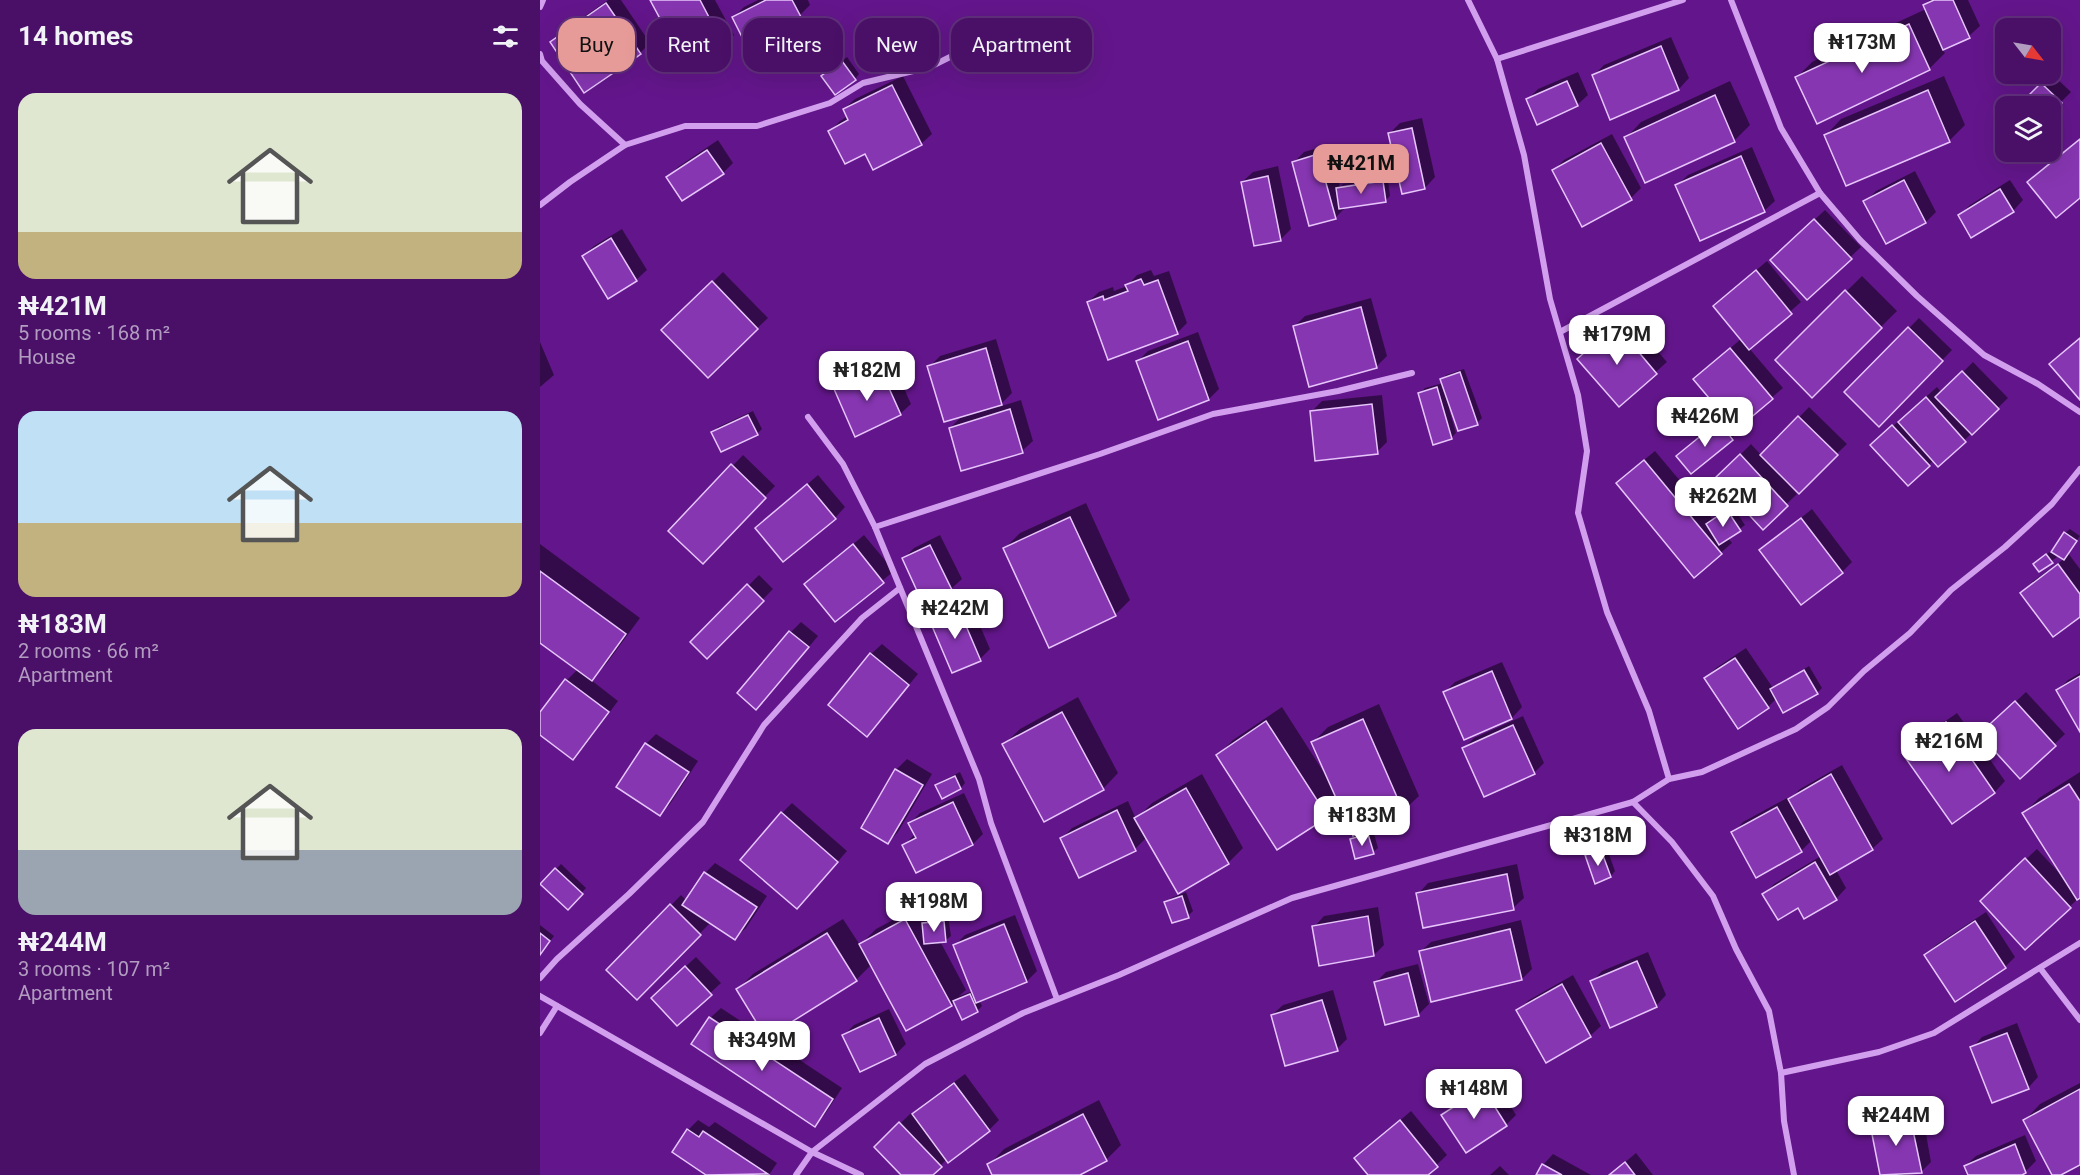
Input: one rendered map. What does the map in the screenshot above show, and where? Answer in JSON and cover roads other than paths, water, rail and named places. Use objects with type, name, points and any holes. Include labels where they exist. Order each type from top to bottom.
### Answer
[{"type":"street","points":[[540,7],[543,0]]},
{"type":"street","points":[[1468,0],[1497,59],[1524,155],[1550,299],[1578,395],[1587,451],[1578,513],[1607,612],[1649,711],[1669,779]]},
{"type":"street","points":[[1497,59],[1683,0]]},
{"type":"street","points":[[1731,0],[1781,128],[1820,193],[1868,248],[1917,296],[1984,354],[2038,384],[2080,412]]},
{"type":"street","points":[[540,54],[542,61],[580,104],[625,145]]},
{"type":"street","points":[[540,205],[625,145],[686,126],[757,126],[830,103],[863,83],[930,67],[951,56]]},
{"type":"street","points":[[1560,333],[1820,193]]},
{"type":"street","points":[[875,527],[1100,454],[1213,414],[1338,391],[1412,373]]},
{"type":"street","points":[[808,417],[843,464],[875,527],[979,779],[991,823],[1057,999]]},
{"type":"street","points":[[796,1175],[812,1152],[925,1064],[1023,1013],[1119,975],[1292,898],[1633,802],[1669,779],[1702,772],[1796,729],[1828,707],[1864,671],[1910,633],[1951,590],[2006,547],[2052,504],[2080,469]]},
{"type":"street","points":[[540,978],[557,959],[703,822],[764,724],[862,618],[900,588]]},
{"type":"street","points":[[1633,802],[1672,842],[1713,896],[1736,949],[1769,1011],[1781,1073],[1784,1121],[1794,1175]]},
{"type":"street","points":[[1781,1073],[1879,1052],[1934,1033],[2080,943]]},
{"type":"street","points":[[2040,968],[2080,1020]]},
{"type":"street","points":[[540,996],[812,1152],[861,1175]]},
{"type":"street","points":[[540,1033],[557,1006]]}]
